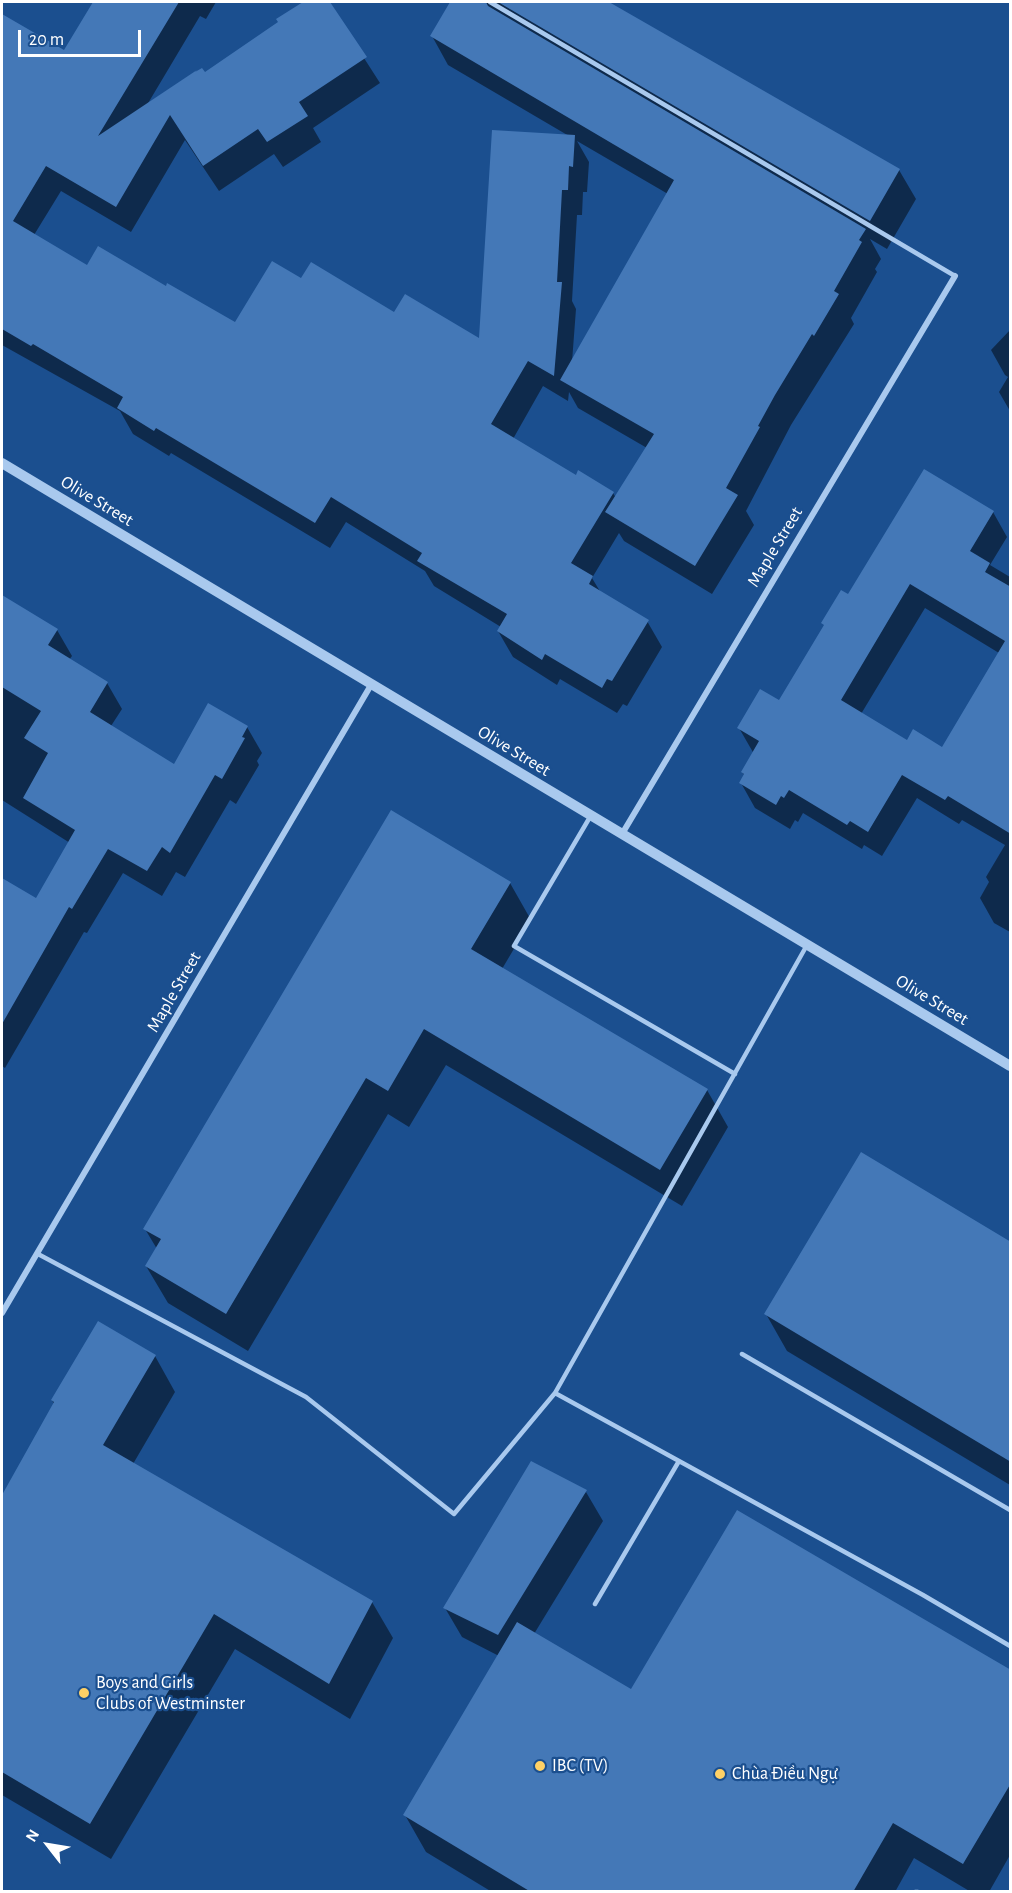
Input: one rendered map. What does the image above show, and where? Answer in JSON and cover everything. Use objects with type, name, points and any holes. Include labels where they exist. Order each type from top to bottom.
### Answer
[{"type":"street","name":"Maple Street","points":[[622,834],[955,276]]},
{"type":"street","name":"Olive Street","points":[[2,463],[1011,1066]]},
{"type":"street","name":"Maple Street","points":[[2,1313],[371,685]]},
{"type":"lane","points":[[490,2],[955,276]]},
{"type":"lane","points":[[591,816],[514,946],[735,1074]]},
{"type":"lane","points":[[38,1254],[306,1397],[454,1514],[555,1393],[807,945]]},
{"type":"lane","points":[[742,1354],[1011,1510]]},
{"type":"lane","points":[[555,1393],[923,1595],[1011,1646]]},
{"type":"lane","points":[[595,1604],[679,1461]]},
{"type":"building","points":[[93,2],[179,2],[98,136],[197,70],[195,72],[202,68],[205,72],[278,22],[276,19],[303,2],[330,2],[367,57],[299,102],[308,116],[267,142],[258,129],[203,166],[170,115],[116,207],[46,166],[13,221],[87,265],[98,246],[166,286],[167,283],[235,322],[272,261],[301,278],[311,262],[394,312],[405,294],[479,338],[492,130],[575,135],[573,167],[569,166],[568,190],[562,190],[557,282],[562,282],[554,376],[528,361],[491,424],[576,475],[578,470],[614,492],[571,563],[593,576],[589,584],[649,620],[612,681],[607,679],[602,688],[545,654],[542,660],[497,631],[507,614],[417,561],[422,553],[331,497],[315,523],[156,428],[154,431],[117,408],[123,397],[33,344],[31,346],[2,329],[2,14],[64,50]]},
{"type":"building","points":[[450,2],[486,2],[488,6],[866,229],[859,240],[862,242],[834,291],[839,294],[775,395],[726,488],[738,495],[695,566],[605,512],[654,434],[560,380],[674,180],[430,36]]},
{"type":"building","points":[[498,2],[609,2],[900,169],[870,221]]},
{"type":"building","points":[[924,469],[994,511],[970,551],[990,563],[985,572],[1011,587],[1011,834],[948,796],[945,800],[902,775],[868,832],[850,821],[847,825],[789,790],[784,798],[781,796],[776,805],[739,783],[744,774],[741,772],[759,741],[737,728],[760,689],[779,700],[824,625],[821,623],[841,590],[848,594]],"holes":[[[910,584],[1005,641],[942,747],[913,729],[907,740],[841,700]]]},
{"type":"building","points":[[2,595],[58,629],[48,645],[108,682],[90,712],[174,764],[208,703],[248,726],[242,737],[245,738],[222,779],[215,775],[170,853],[162,847],[147,871],[108,849],[72,909],[69,907],[2,1024],[2,878],[36,898],[75,830],[23,798],[48,753],[24,738],[41,711],[2,687]]},
{"type":"building","points":[[391,810],[511,882],[471,949],[708,1089],[660,1170],[424,1029],[388,1091],[366,1078],[226,1314],[145,1266],[161,1239],[143,1229]]},
{"type":"building","points":[[861,1152],[1011,1242],[1011,1462],[764,1314]]},
{"type":"building","points":[[98,1321],[156,1355],[103,1445],[373,1601],[329,1684],[214,1614],[90,1824],[2,1772],[2,1495],[54,1402],[51,1400]]},
{"type":"building","points":[[531,1461],[587,1490],[498,1635],[443,1608]]},
{"type":"building","points":[[737,1510],[1011,1670],[1011,1783],[963,1864],[893,1823],[853,1892],[531,1892],[403,1815],[517,1622],[631,1689]]},
{"type":"place","name":"Boys and Girls Clubs of Westminster","points":[[84,1693]]},
{"type":"place","name":"IBC (TV)","points":[[540,1766]]},
{"type":"place","name":"Chùa Điều Ngự","points":[[720,1774]]}]
